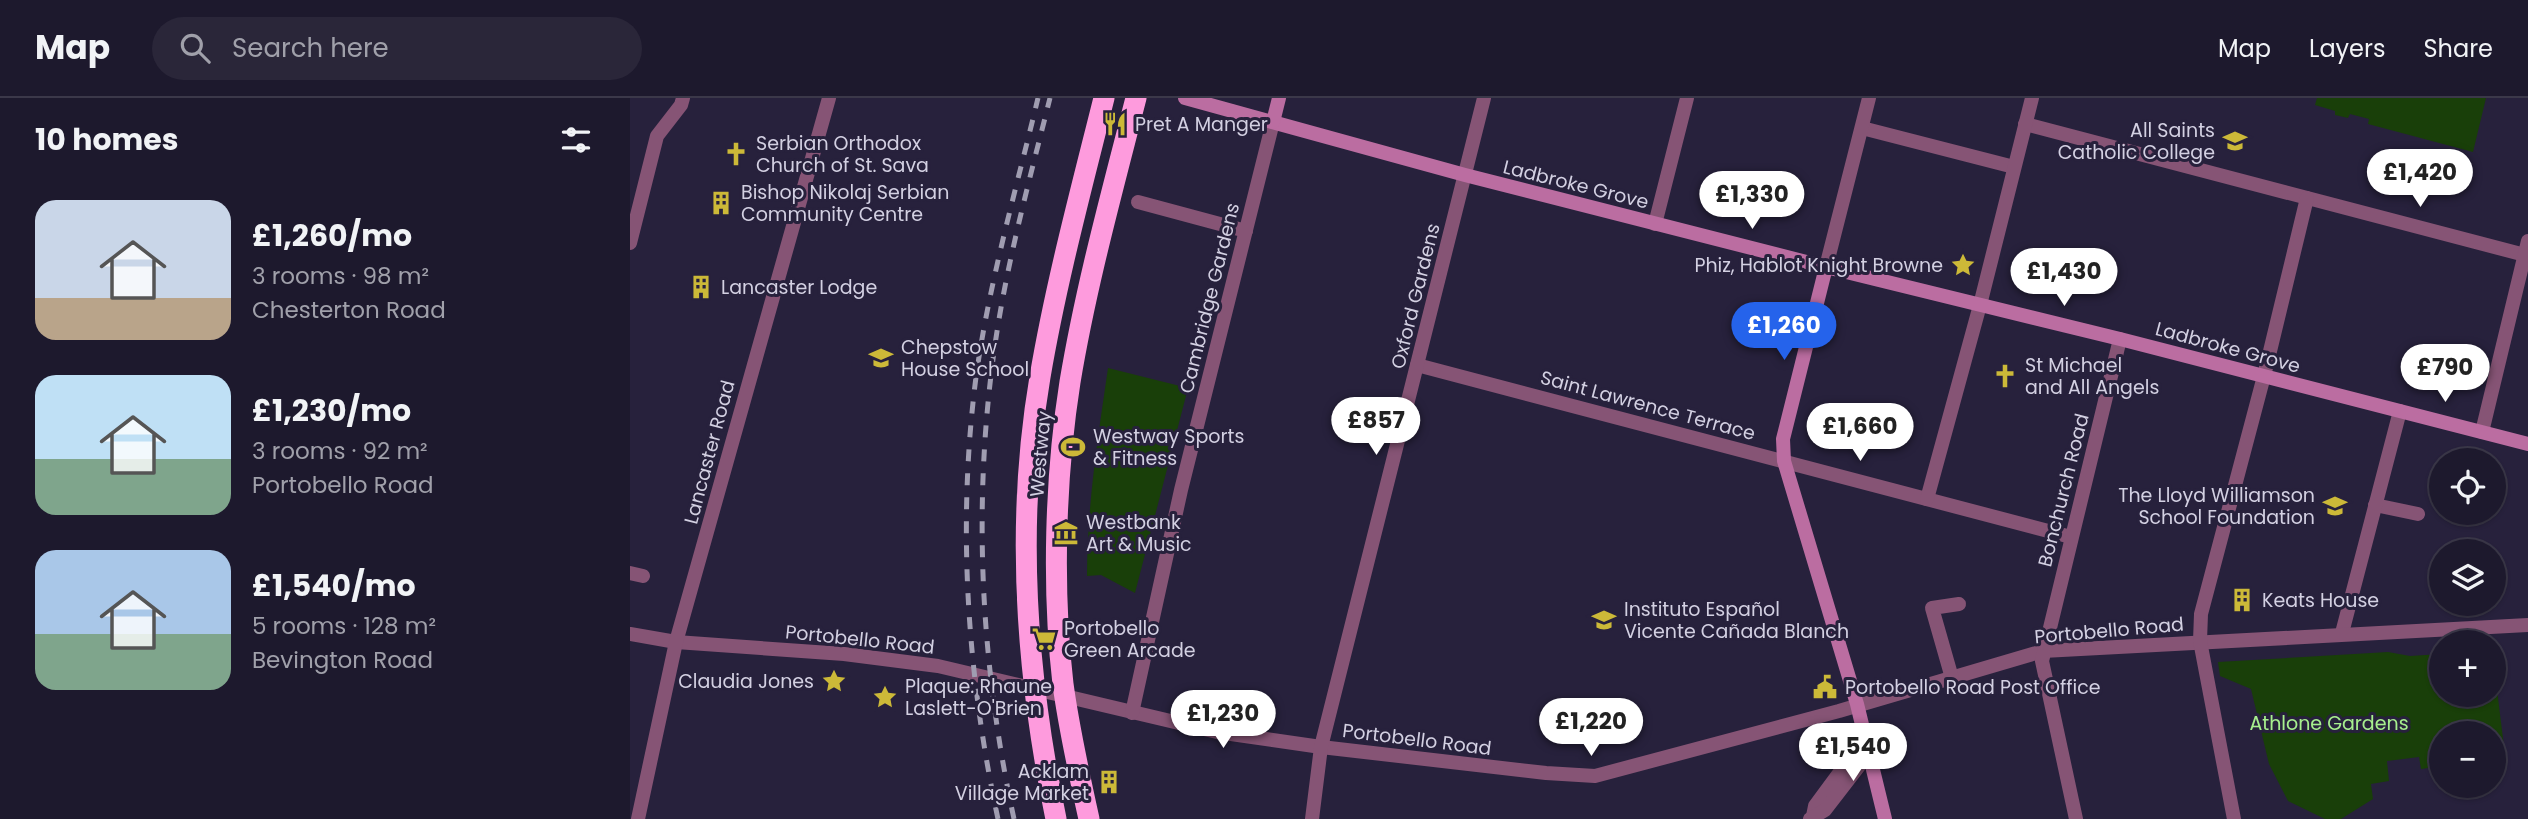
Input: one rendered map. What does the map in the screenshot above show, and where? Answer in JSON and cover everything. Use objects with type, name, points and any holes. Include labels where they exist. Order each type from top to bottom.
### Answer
[{"type":"highway","name":"Westway","points":[[1056,819],[1043,755],[1027,620],[1027,497],[1040,379],[1063,261],[1104,98]]},
{"type":"highway","name":"Westway","points":[[1089,819],[1063,684],[1058,616],[1058,500],[1070,384],[1093,269],[1136,98]]},
{"type":"main road","name":"Ladbroke Grove","points":[[1185,98],[1654,224],[2120,339],[2528,444]]},
{"type":"main road","name":"Cambridge Gardens","points":[[1273,122],[1279,98]]},
{"type":"main road","points":[[1826,267],[1783,439],[1784,461],[1857,704],[1885,819]]},
{"type":"street","points":[[630,243],[657,136],[681,105],[683,98]]},
{"type":"street","name":"Lancaster Road","points":[[638,819],[676,642],[829,98]]},
{"type":"street","name":"Oxford Gardens","points":[[1312,819],[1321,747],[1484,98]]},
{"type":"street","points":[[1654,224],[1687,98]]},
{"type":"street","points":[[1826,267],[1869,98]]},
{"type":"street","points":[[1927,499],[1980,305],[2032,98]]},
{"type":"street","name":"Cambridge Gardens","points":[[1132,713],[1181,490],[1273,122]]},
{"type":"street","points":[[2025,124],[2307,198],[2526,248],[2482,432]]},
{"type":"street","points":[[1861,128],[2014,167]]},
{"type":"street","points":[[2234,819],[2200,642],[2201,614],[2264,376],[2307,198]]},
{"type":"street","points":[[1138,202],[1246,231]]},
{"type":"street","name":"Bonchurch Road","points":[[2043,651],[2120,339]]},
{"type":"street","name":"Saint Lawrence Terrace","points":[[1417,365],[2071,537]]},
{"type":"street","points":[[2342,634],[2400,411]]},
{"type":"street","points":[[2375,505],[2418,514]]},
{"type":"street","points":[[1952,678],[1932,608],[1959,604]]},
{"type":"street","name":"Portobello Road","points":[[630,634],[676,642],[844,654],[938,666],[1217,732],[1321,747],[1546,773],[1595,776],[2043,651],[2528,625]]},
{"type":"street","points":[[2043,651],[2042,661],[2076,819]]},
{"type":"street","points":[[1812,817],[1815,806],[1865,738]]},
{"type":"street","points":[[1812,817],[1825,810],[1869,753]]},
{"type":"green space","points":[[2317,98],[2486,98],[2473,152],[2368,124],[2369,119],[2350,114],[2348,118],[2335,115],[2335,111],[2315,105]]},
{"type":"green space","points":[[1108,368],[1188,388],[1135,593],[1101,575],[1087,576],[1091,498]]},
{"type":"green space","name":"Athlone Gardens","points":[[2388,652],[2410,656],[2429,655],[2429,707],[2499,707],[2501,721],[2429,721],[2429,768],[2421,769],[2419,757],[2387,761],[2389,781],[2371,784],[2373,799],[2341,819],[2325,819],[2288,801],[2269,764],[2251,689],[2220,676],[2218,662]]},
{"type":"railway","points":[[998,819],[987,765],[972,655],[966,543],[970,432],[981,342],[1038,98]]},
{"type":"railway","points":[[1014,819],[994,707],[988,651],[982,537],[983,481],[986,424],[997,333],[1017,231],[1050,98]]},
{"type":"place","name":"Pret A Manger","points":[[1115,124]]},
{"type":"place","name":"All Saints Catholic College","points":[[2235,141]]},
{"type":"place","name":"Serbian Orthodox Church of St. Sava","points":[[736,154]]},
{"type":"place","name":"Bishop Nikolaj Serbian Community Centre","points":[[721,203]]},
{"type":"place","name":"Phiz, Hablot Knight Browne","points":[[1963,265]]},
{"type":"place","name":"Lancaster Lodge","points":[[701,287]]},
{"type":"place","name":"Chepstow House School","points":[[881,358]]},
{"type":"place","name":"St Michael and All Angels","points":[[2005,376]]},
{"type":"place","name":"Westway Sports & Fitness","points":[[1073,447]]},
{"type":"place","name":"The Lloyd Williamson School Foundation","points":[[2335,506]]},
{"type":"place","name":"Westbank Art & Music","points":[[1066,533]]},
{"type":"place","name":"Keats House","points":[[2242,600]]},
{"type":"place","name":"Instituto Español Vicente Cañada Blanch","points":[[1604,620]]},
{"type":"place","name":"Portobello Green Arcade","points":[[1044,639]]},
{"type":"place","name":"Claudia Jones","points":[[834,681]]},
{"type":"place","name":"Portobello Road Post Office","points":[[1825,687]]},
{"type":"place","name":"Plaque: Rhaune Laslett-O'Brien","points":[[885,697]]},
{"type":"place","name":"Acklam Village Market","points":[[1109,782]]}]
